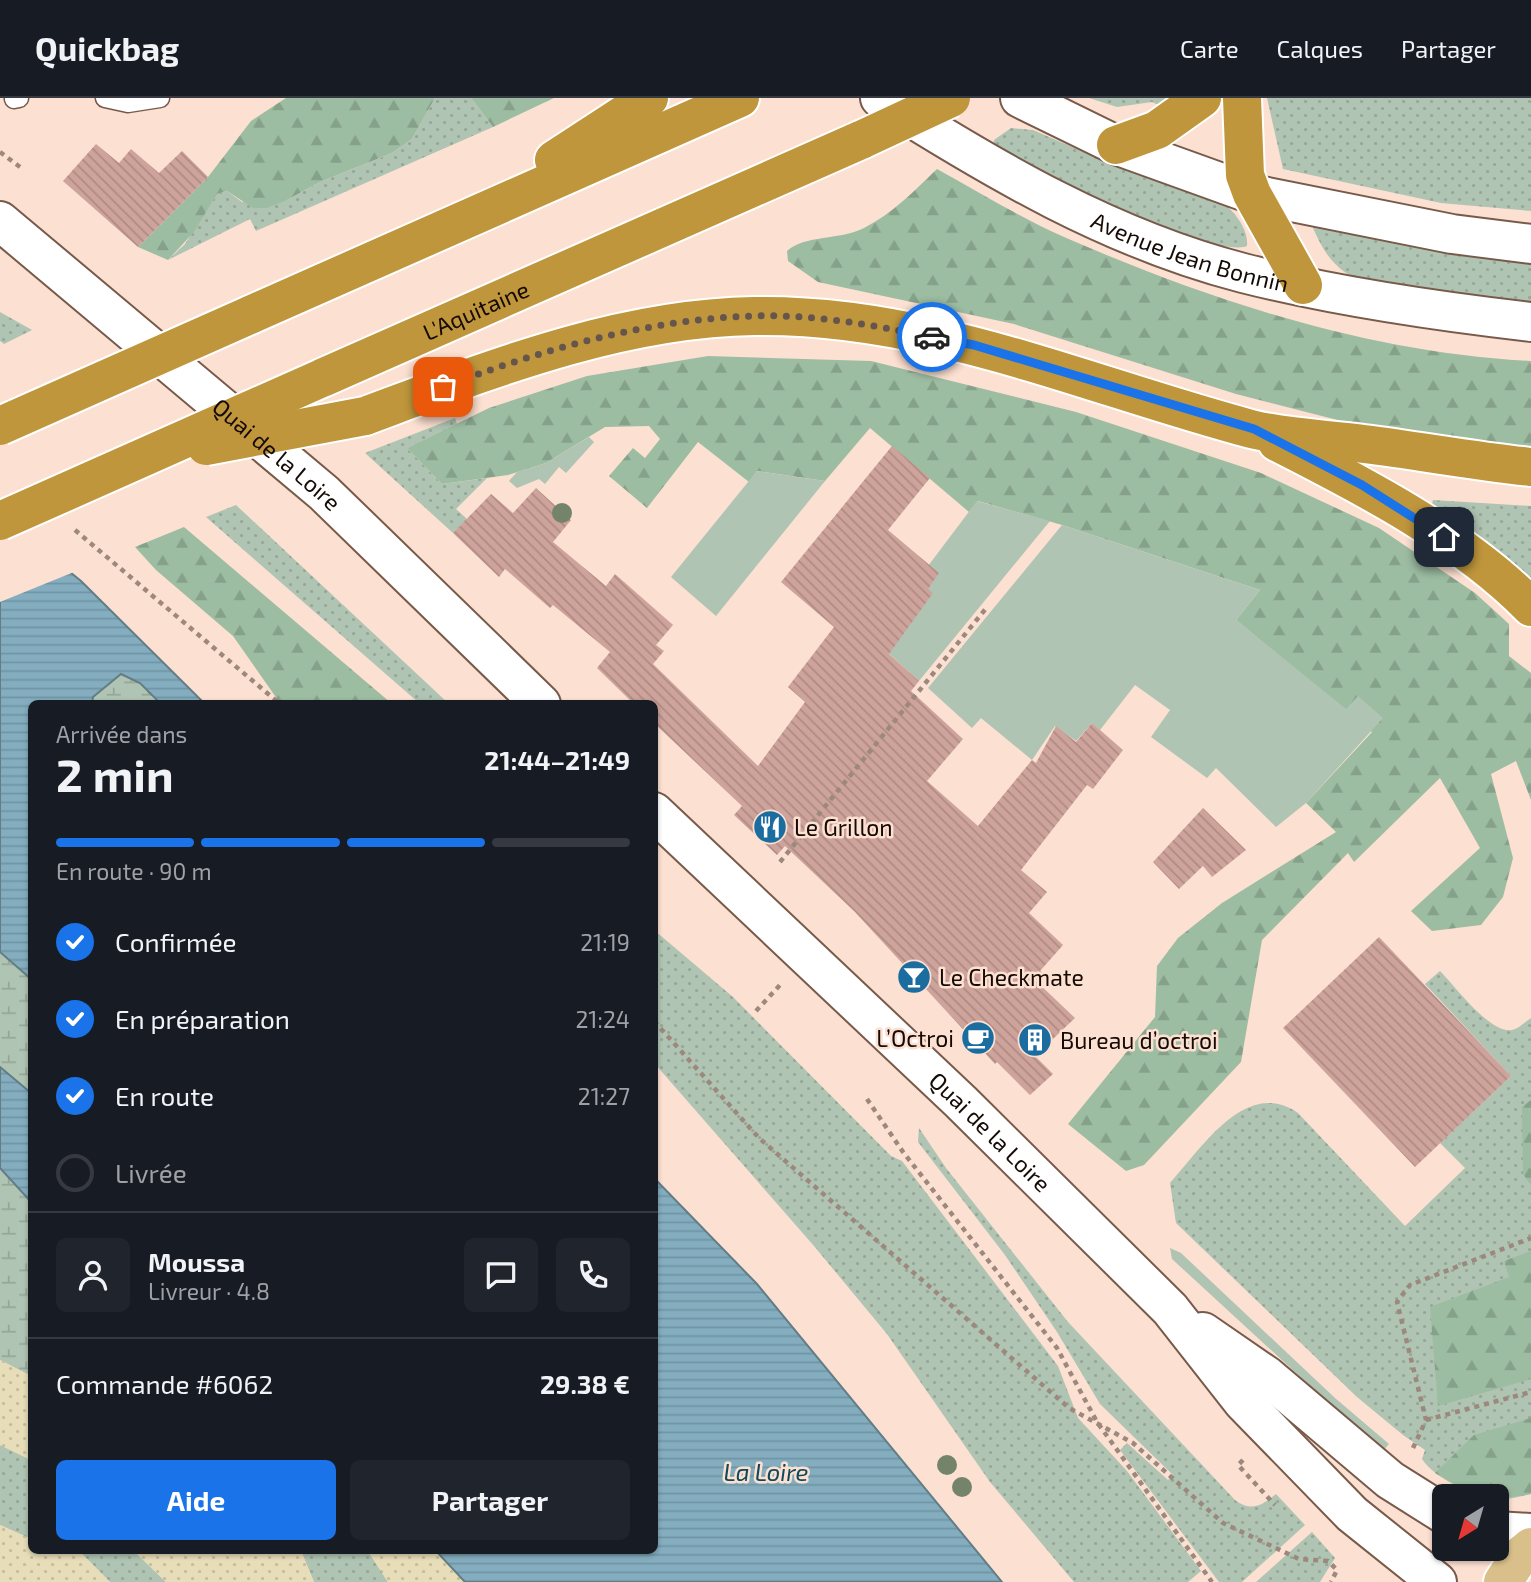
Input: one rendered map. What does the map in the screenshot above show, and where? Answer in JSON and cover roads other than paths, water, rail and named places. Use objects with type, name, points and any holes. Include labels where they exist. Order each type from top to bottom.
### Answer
[{"type":"highway","points":[[458,222],[649,98]]},
{"type":"highway","points":[[0,426],[740,98]]},
{"type":"highway","name":"L'Aquitaine","points":[[0,520],[951,98]]},
{"type":"highway","points":[[1116,145],[1157,130],[1202,98]]},
{"type":"highway","points":[[1242,98],[1245,175],[1252,194],[1303,285]]},
{"type":"highway","points":[[142,457],[365,416],[495,367],[579,344],[691,322],[754,316],[841,320],[974,345],[1254,429],[1531,467]]},
{"type":"highway","points":[[1254,429],[1362,485],[1444,537],[1531,607]]},
{"type":"main road","name":"Avenue Jean Bonnin","points":[[880,98],[1004,174],[1071,208],[1167,248],[1217,265],[1303,285],[1446,312],[1531,322]]},
{"type":"main road","points":[[1020,98],[1116,145],[1252,194],[1452,234],[1531,244]]},
{"type":"main road","name":"Quai de la Loire","points":[[0,221],[324,493],[537,700]]},
{"type":"main road","name":"Quai de la Loire","points":[[658,816],[961,1102],[1170,1309]]},
{"type":"main road","points":[[1170,1309],[1267,1376],[1390,1480],[1432,1506]]},
{"type":"main road","points":[[1170,1309],[1243,1402],[1288,1449],[1370,1531],[1437,1582]]},
{"type":"main road","points":[[1509,1532],[1531,1533]]},
{"type":"main road","points":[[1503,1582],[1521,1556],[1531,1548]]},
{"type":"lane","points":[[14,99],[19,98]]},
{"type":"lane","points":[[105,98],[128,103],[160,98]]},
{"type":"water","points":[[0,515],[81,581],[201,700],[157,700],[140,683],[121,674],[92,700],[28,700],[28,976],[0,952]]},
{"type":"water","points":[[0,1067],[28,1090],[28,1199],[0,1168]]},
{"type":"water","name":"La Loire","points":[[658,1182],[757,1284],[1002,1582],[465,1582],[439,1554],[658,1554]]},
{"type":"place","name":"Le Grillon","points":[[770,827]]},
{"type":"place","name":"Le Checkmate","points":[[914,977]]},
{"type":"place","name":"L’Octroi","points":[[978,1038]]},
{"type":"place","name":"Bureau d’octroi","points":[[1035,1040]]}]
